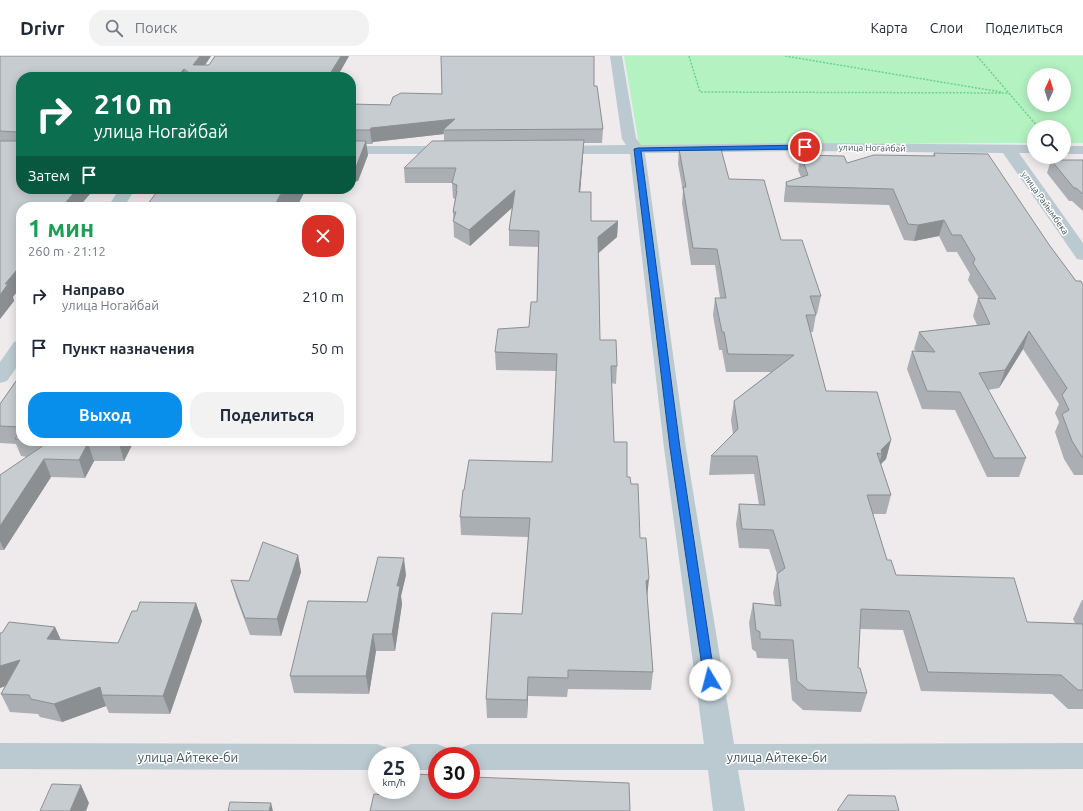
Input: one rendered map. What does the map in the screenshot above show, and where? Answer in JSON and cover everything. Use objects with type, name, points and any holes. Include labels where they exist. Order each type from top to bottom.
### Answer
[{"type":"street","points":[[616,56],[629,139],[638,149],[675,448],[729,811]]},
{"type":"street","name":"улица Ногайбай","points":[[542,150],[805,147],[1027,150]]},
{"type":"street","name":"улица Райымбека","points":[[1008,149],[1083,255]]},
{"type":"street","points":[[356,150],[462,150]]},
{"type":"street","points":[[1071,150],[1083,150]]},
{"type":"street","points":[[0,377],[16,353]]},
{"type":"street","name":"улица Айтеке-би","points":[[0,756],[368,757]]},
{"type":"street","name":"улица Айтеке-би","points":[[480,757],[1083,756]]},
{"type":"path","points":[[689,56],[700,92],[1009,93]]},
{"type":"path","points":[[786,56],[1009,93]]},
{"type":"path","points":[[977,56],[1032,120]]},
{"type":"green space","points":[[624,56],[1083,56],[1083,143],[1071,143],[1071,120],[1027,120],[1027,143],[639,145]]},
{"type":"building","points":[[0,56],[200,56],[193,65],[209,65],[215,56],[341,56],[331,72],[188,72],[184,69],[181,72],[16,72],[16,132],[0,131]]},
{"type":"building","points":[[441,56],[594,56],[594,86],[597,86],[603,129],[443,130],[455,119],[371,128],[370,130],[356,130],[356,104],[390,105],[393,97],[401,93],[442,94]]},
{"type":"building","points":[[584,140],[579,192],[591,192],[591,221],[618,221],[598,237],[600,340],[616,340],[617,366],[611,366],[614,442],[627,442],[627,477],[630,477],[631,484],[638,484],[640,538],[646,538],[649,579],[646,581],[653,672],[568,670],[568,678],[528,677],[527,700],[486,699],[492,613],[522,614],[530,518],[460,517],[463,490],[469,460],[552,462],[557,354],[495,352],[498,329],[529,327],[531,302],[537,302],[539,231],[509,230],[515,190],[469,230],[453,221],[456,212],[453,212],[457,185],[452,183],[456,168],[404,168],[432,141]]},
{"type":"building","points":[[0,141],[16,141],[16,194],[73,194],[66,202],[16,202],[16,271],[5,284],[8,284],[0,295]]},
{"type":"building","points":[[356,141],[366,141],[356,167]]},
{"type":"building","points":[[679,149],[721,149],[729,179],[764,180],[781,240],[802,240],[821,296],[810,296],[816,315],[806,315],[826,391],[877,392],[891,440],[881,450],[882,454],[877,453],[891,495],[867,495],[887,560],[891,560],[896,575],[1014,578],[1027,622],[1083,624],[1083,690],[1078,690],[1061,675],[928,672],[909,611],[861,609],[858,668],[860,668],[867,693],[808,690],[797,681],[793,640],[760,639],[760,632],[756,630],[753,603],[781,606],[777,574],[785,568],[773,530],[742,529],[739,504],[765,505],[757,456],[711,456],[738,429],[734,401],[794,355],[728,354],[715,298],[726,298],[717,249],[693,248],[683,187],[686,187]]},
{"type":"building","points":[[934,153],[988,154],[1050,246],[1076,281],[1081,281],[1083,285],[1083,457],[1072,441],[1062,414],[1069,410],[1062,395],[1067,388],[1029,331],[1005,370],[979,373],[1026,458],[994,458],[960,392],[927,391],[912,351],[935,352],[919,332],[990,324],[978,298],[996,299],[973,263],[975,259],[961,235],[952,235],[944,220],[918,225],[908,224],[893,189],[787,186],[786,182],[808,175],[801,155],[844,156],[847,163],[874,155],[935,156]]},
{"type":"building","points":[[1071,160],[1083,160],[1083,194],[1074,188],[1054,164],[1071,164]]},
{"type":"building","points":[[155,194],[283,194],[280,195],[276,202],[149,202]]},
{"type":"building","points":[[16,381],[16,427],[0,426],[0,404]]},
{"type":"building","points":[[43,446],[86,446],[79,460],[44,459],[0,526],[0,475]]},
{"type":"building","points":[[263,542],[298,555],[277,619],[245,618],[231,580],[249,581]]},
{"type":"building","points":[[378,557],[404,558],[397,586],[400,586],[392,634],[373,634],[366,676],[290,676],[308,601],[367,602]]},
{"type":"building","points":[[140,602],[196,603],[163,696],[102,695],[100,687],[54,704],[31,699],[29,695],[1,694],[20,660],[0,666],[0,633],[2,633],[9,622],[55,627],[47,639],[118,643],[132,611],[137,611]]},
{"type":"building","points":[[420,774],[428,775],[428,799],[480,799],[480,777],[629,783],[630,811],[370,811],[373,799],[420,799]]},
{"type":"building","points":[[52,784],[81,785],[70,811],[40,811]]},
{"type":"building","points":[[848,795],[895,796],[899,811],[837,811]]},
{"type":"building","points":[[230,802],[271,803],[269,811],[228,811]]},
{"type":"route","points":[[710,680],[675,448],[638,149],[805,147]]}]
